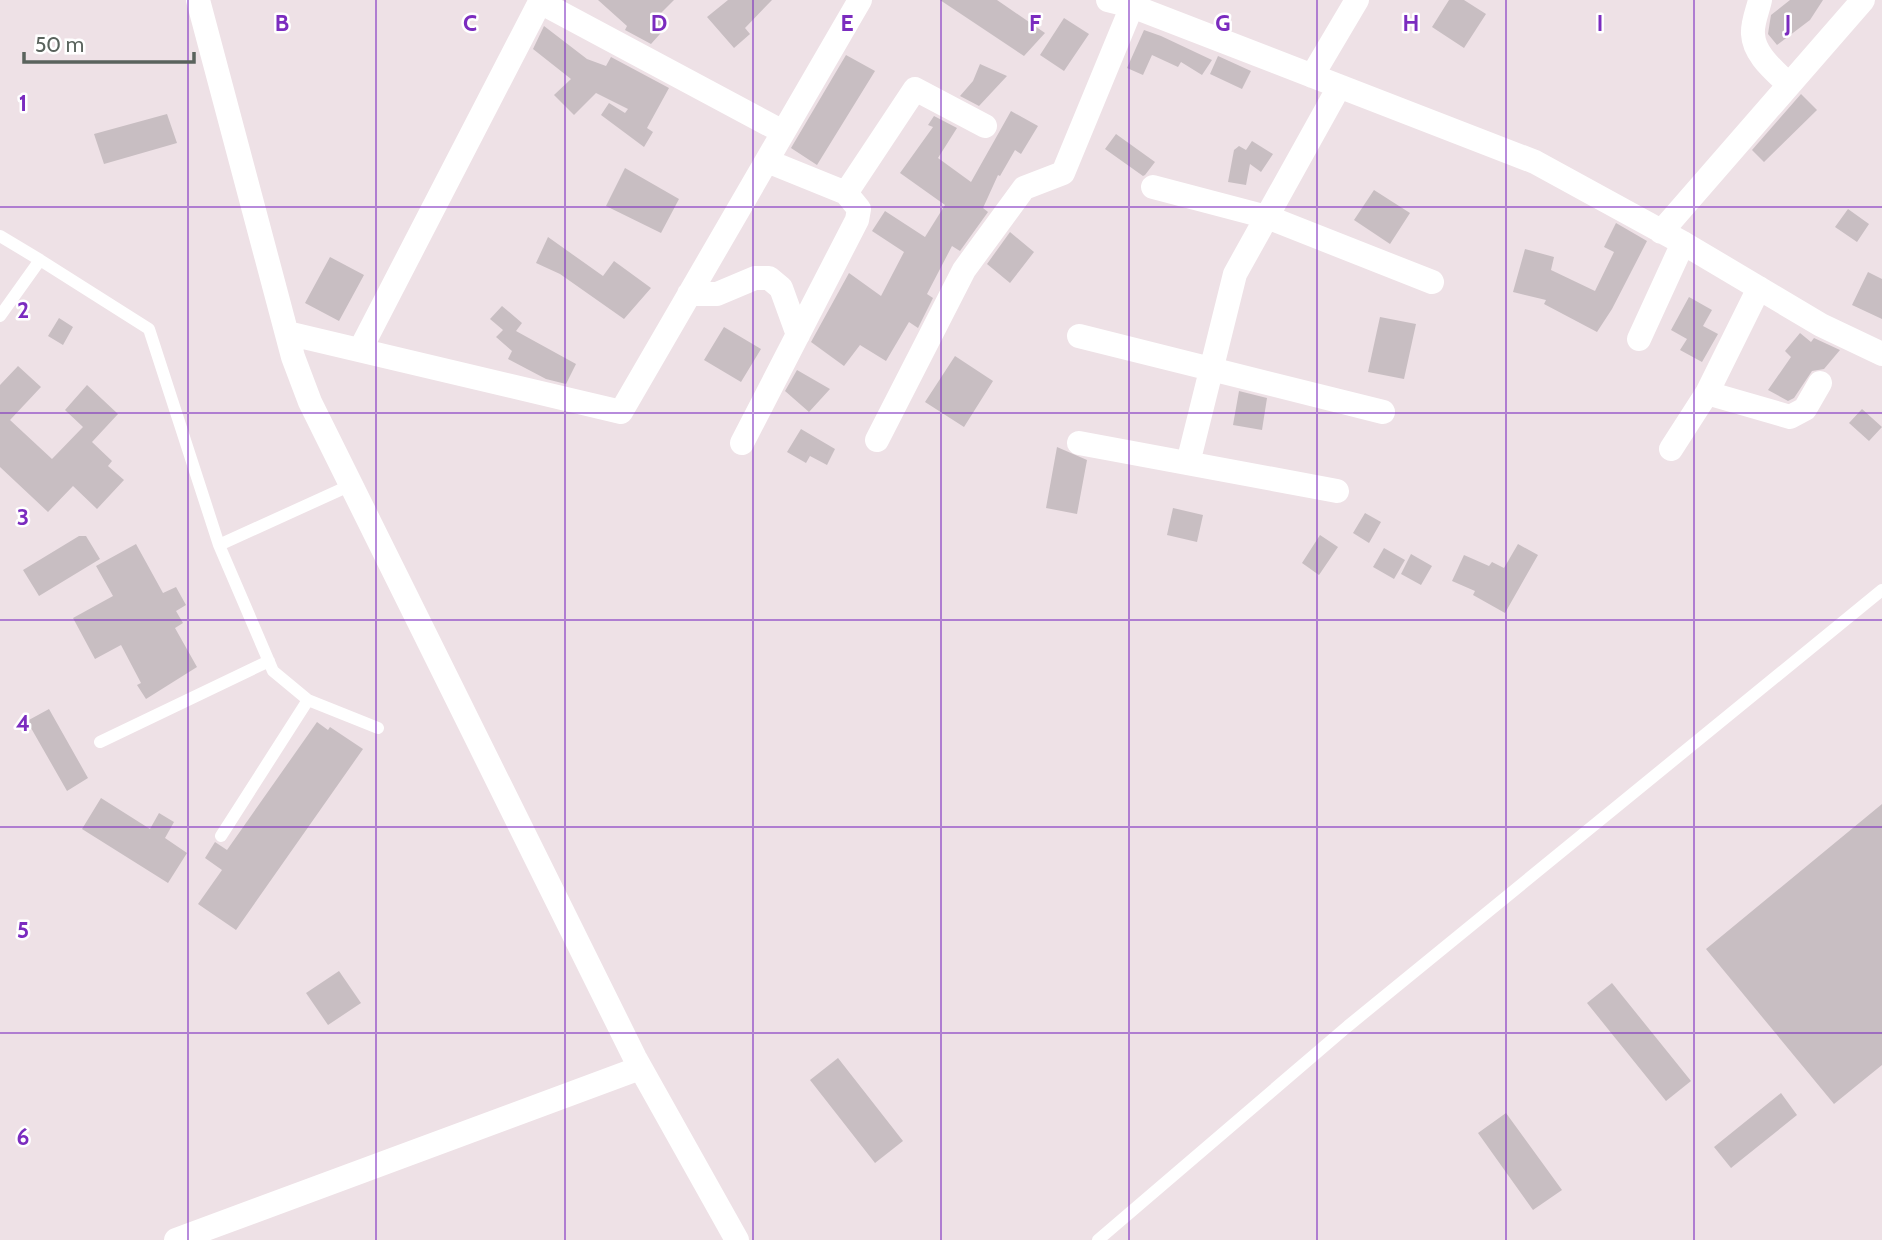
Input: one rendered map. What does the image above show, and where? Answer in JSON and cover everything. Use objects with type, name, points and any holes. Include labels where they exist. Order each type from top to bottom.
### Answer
[{"type":"street","points":[[198,0],[287,333],[310,402],[640,1068],[737,1240]]},
{"type":"street","points":[[287,333],[621,411],[860,0]]},
{"type":"street","points":[[1312,76],[1357,0]]},
{"type":"street","points":[[1760,0],[1752,32],[1756,46],[1764,60],[1789,85]]},
{"type":"street","points":[[1661,232],[1863,0]]},
{"type":"street","points":[[360,350],[540,1],[783,132]]},
{"type":"street","points":[[877,440],[964,270],[1024,188],[1063,173],[1120,3],[1535,162],[1683,243],[1821,325],[1882,354]]},
{"type":"street","points":[[1188,463],[1235,274],[1339,87]]},
{"type":"street","points":[[846,193],[915,89],[985,125]]},
{"type":"street","points":[[742,443],[858,220],[859,209],[846,193],[766,161]]},
{"type":"street","points":[[1153,187],[1267,217],[1432,282]]},
{"type":"street","points":[[1639,339],[1683,243]]},
{"type":"street","points":[[689,294],[717,294],[755,278],[769,278],[781,288],[798,335]]},
{"type":"street","points":[[1671,449],[1707,393],[1759,289]]},
{"type":"street","points":[[1079,336],[1212,367],[1383,412]]},
{"type":"street","points":[[1707,393],[1790,417],[1805,409],[1820,383]]},
{"type":"street","points":[[1079,443],[1337,491]]},
{"type":"street","points":[[176,1240],[640,1068]]},
{"type":"lane","points":[[0,236],[149,330],[219,545],[273,671],[308,700],[378,728]]},
{"type":"lane","points":[[0,316],[40,260]]},
{"type":"lane","points":[[219,545],[351,485]]},
{"type":"lane","points":[[1098,1240],[1348,1026],[1882,590]]},
{"type":"lane","points":[[100,742],[269,661]]},
{"type":"lane","points":[[221,835],[308,700]]},
{"type":"building","points":[[598,0],[674,0],[658,16],[668,25],[651,44],[625,30],[627,26]]},
{"type":"building","points":[[728,0],[772,0],[745,28],[750,34],[734,48],[707,17]]},
{"type":"building","points":[[940,0],[997,0],[1045,33],[1024,56]]},
{"type":"building","points":[[1449,0],[1464,0],[1486,14],[1464,48],[1432,27]]},
{"type":"building","points":[[1790,0],[1823,0],[1810,20],[1777,45],[1768,34],[1771,15]]},
{"type":"building","points":[[1064,18],[1089,34],[1064,71],[1040,55]]},
{"type":"building","points":[[544,26],[587,59],[606,66],[611,57],[669,88],[647,128],[653,132],[644,147],[601,115],[609,103],[625,113],[628,109],[596,93],[574,115],[554,95],[571,79],[533,49]]},
{"type":"building","points":[[1144,30],[1212,60],[1202,75],[1181,62],[1178,67],[1152,55],[1143,75],[1127,68]]},
{"type":"building","points":[[846,55],[875,71],[817,165],[791,148]]},
{"type":"building","points":[[1218,56],[1251,71],[1242,89],[1210,74]]},
{"type":"building","points":[[980,64],[1007,76],[979,106],[960,96],[973,81]]},
{"type":"building","points":[[1801,94],[1817,110],[1764,162],[1752,150]]},
{"type":"building","points":[[1011,111],[1038,126],[1021,154],[1015,150],[1000,176],[998,175],[983,208],[988,212],[960,251],[952,246],[927,294],[933,298],[918,328],[909,322],[886,361],[860,345],[844,366],[811,342],[849,273],[881,296],[904,252],[872,231],[885,211],[925,237],[945,205],[900,173],[933,127],[928,125],[934,116],[957,128],[938,158],[971,182]]},
{"type":"building","points":[[167,114],[177,143],[104,164],[94,134]]},
{"type":"building","points":[[1116,134],[1155,162],[1145,175],[1105,149]]},
{"type":"building","points":[[1252,141],[1273,154],[1261,172],[1250,164],[1246,185],[1228,182],[1234,150],[1239,146],[1246,150]]},
{"type":"building","points":[[625,168],[679,199],[661,233],[606,206]]},
{"type":"building","points":[[1374,190],[1410,213],[1390,244],[1354,220]]},
{"type":"building","points":[[1848,209],[1869,224],[1857,242],[1835,227]]},
{"type":"building","points":[[1616,223],[1647,241],[1597,332],[1544,304],[1546,300],[1513,292],[1525,249],[1554,257],[1551,270],[1595,291],[1614,252],[1604,247]]},
{"type":"building","points":[[1010,232],[1034,252],[1010,283],[987,264]]},
{"type":"building","points":[[548,237],[603,276],[614,261],[651,288],[624,319],[560,274],[536,263]]},
{"type":"building","points":[[330,257],[364,275],[339,321],[305,303]]},
{"type":"building","points":[[1868,272],[1882,279],[1882,319],[1852,305]]},
{"type":"building","points":[[1689,297],[1712,310],[1703,326],[1718,334],[1702,362],[1680,350],[1687,339],[1671,330]]},
{"type":"building","points":[[502,306],[522,323],[516,331],[576,364],[566,384],[546,379],[508,359],[512,351],[496,337],[503,330],[490,319]]},
{"type":"building","points":[[1380,317],[1416,324],[1404,379],[1368,372]]},
{"type":"building","points":[[59,318],[73,327],[63,345],[48,336]]},
{"type":"building","points":[[724,327],[761,349],[741,382],[704,360]]},
{"type":"building","points":[[1800,333],[1811,342],[1814,338],[1840,350],[1824,369],[1812,371],[1794,398],[1788,401],[1768,390],[1791,357],[1785,351]]},
{"type":"building","points":[[955,356],[993,381],[964,427],[925,402]]},
{"type":"building","points":[[18,366],[41,387],[10,420],[52,459],[83,427],[65,410],[87,385],[118,414],[92,442],[112,461],[108,466],[124,480],[97,509],[73,486],[48,512],[0,467],[0,385]]},
{"type":"building","points":[[797,370],[830,389],[809,412],[785,391]]},
{"type":"building","points":[[1239,391],[1267,398],[1262,430],[1233,425]]},
{"type":"building","points":[[1862,409],[1882,427],[1869,441],[1849,423]]},
{"type":"building","points":[[801,429],[835,449],[827,465],[810,456],[806,463],[787,452]]},
{"type":"building","points":[[1057,447],[1087,460],[1077,514],[1046,508]]},
{"type":"building","points":[[1173,508],[1203,515],[1197,542],[1167,535]]},
{"type":"building","points":[[1365,513],[1381,522],[1369,543],[1353,533]]},
{"type":"building","points":[[1320,535],[1338,547],[1319,575],[1302,563]]},
{"type":"building","points":[[79,536],[86,536],[100,559],[39,596],[23,570]]},
{"type":"building","points":[[136,544],[163,593],[176,587],[186,605],[176,611],[183,623],[175,628],[197,667],[146,699],[137,685],[141,683],[121,645],[95,659],[73,618],[113,596],[96,566]]},
{"type":"building","points":[[1518,544],[1538,555],[1505,613],[1473,595],[1475,591],[1452,581],[1464,555],[1489,566],[1492,562],[1504,568]]},
{"type":"building","points":[[1384,548],[1405,560],[1394,579],[1373,567]]},
{"type":"building","points":[[1411,554],[1432,566],[1421,585],[1401,574]]},
{"type":"building","points":[[49,709],[88,778],[67,791],[27,721]]},
{"type":"building","points":[[317,722],[328,730],[330,727],[363,749],[236,930],[198,904],[222,870],[205,858],[215,842],[227,850]]},
{"type":"building","points":[[101,798],[150,829],[159,813],[174,822],[165,838],[187,853],[168,883],[82,829]]},
{"type":"building","points":[[1882,804],[1882,1065],[1834,1104],[1706,949]]},
{"type":"building","points":[[339,971],[361,1003],[328,1025],[306,993]]},
{"type":"building","points":[[1612,983],[1691,1081],[1666,1101],[1587,1003]]},
{"type":"building","points":[[838,1058],[903,1141],[875,1163],[810,1080]]},
{"type":"building","points":[[1781,1093],[1797,1115],[1731,1168],[1714,1147]]},
{"type":"building","points":[[1506,1113],[1562,1190],[1533,1210],[1478,1133]]}]
